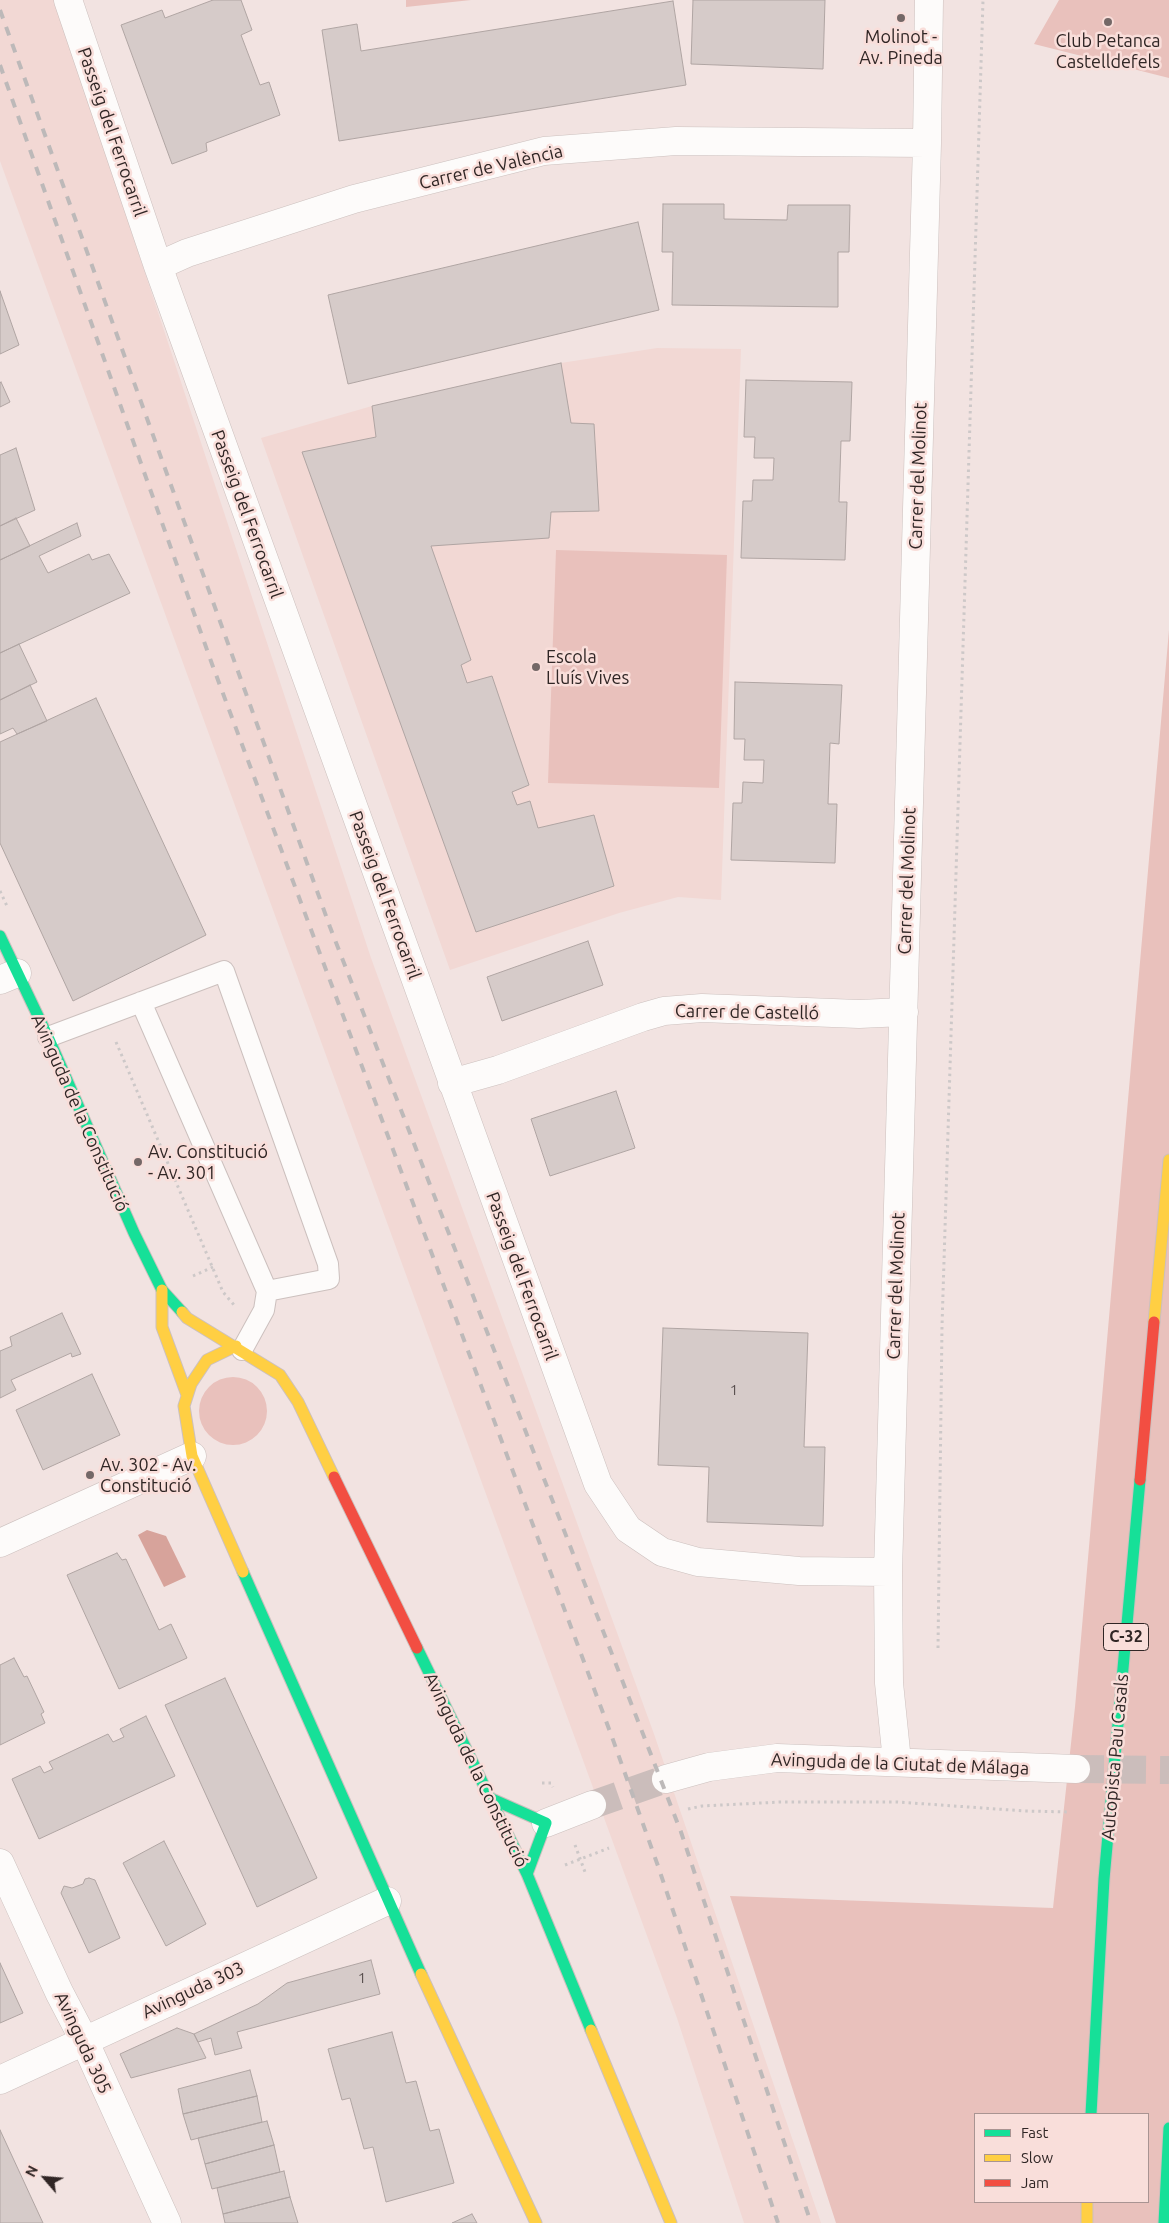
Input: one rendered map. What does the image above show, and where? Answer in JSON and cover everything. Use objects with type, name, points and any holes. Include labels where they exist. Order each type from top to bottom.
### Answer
[{"type":"main road","name":"Avinguda de la Constitució","points":[[0,936],[8,976],[48,1037],[134,1232],[162,1290],[187,1318],[239,1348],[280,1375],[298,1402],[527,1874],[671,2223]]},
{"type":"main road","name":"Autopista Pau Casals","points":[[1091,2113],[1104,1879],[1169,1160]]},
{"type":"main road","name":"Avinguda de la Constitució","points":[[162,1290],[162,1327],[187,1396]]},
{"type":"main road","name":"Avinguda de la Constitució","points":[[239,1348],[207,1360],[191,1384],[184,1406],[192,1456],[387,1902],[536,2223]]},
{"type":"main road","points":[[492,1799],[546,1823],[527,1874]]},
{"type":"main road","points":[[1164,2223],[1169,2128]]},
{"type":"main road","points":[[1087,2203],[1087,2223]]},
{"type":"street","name":"Passeig del Ferrocarril","points":[[68,0],[158,266],[598,1484],[628,1529],[662,1552],[698,1562],[798,1571],[888,1572]]},
{"type":"street","name":"Carrer del Molinot","points":[[898,1761],[889,1683],[888,1572],[927,142],[929,0]]},
{"type":"street","name":"Carrer de València","points":[[158,266],[187,253],[354,199],[544,151],[676,141],[927,142]]},
{"type":"street","name":"Carrer de Castelló","points":[[452,1083],[498,1070],[664,1011],[702,1008],[859,1014],[904,1012]]},
{"type":"street","points":[[0,1543],[192,1456]]},
{"type":"street","name":"Avinguda de la Ciutat de Málaga","points":[[666,1779],[709,1766],[777,1758],[1076,1769]]},
{"type":"street","points":[[546,1823],[592,1805]]},
{"type":"street","name":"Avinguda 305","points":[[0,1863],[59,1992],[84,2040],[167,2223]]},
{"type":"street","name":"Avinguda 303","points":[[0,2080],[387,1902]]},
{"type":"lane","points":[[48,1037],[224,971],[328,1264],[329,1279],[267,1291]]},
{"type":"lane","points":[[142,1002],[267,1291],[264,1310],[239,1348]]},
{"type":"path","points":[[938,1648],[942,1316],[983,0]]},
{"type":"path","points":[[92,1021],[111,1030],[213,1267],[190,1277]]},
{"type":"path","points":[[687,1809],[702,1806],[781,1802],[881,1802],[1070,1812]]},
{"type":"path","points":[[574,1844],[585,1872]]},
{"type":"path","points":[[560,1867],[609,1848]]},
{"type":"shaded area","points":[[0,0],[55,0],[371,958],[654,1734],[821,2223],[744,2223],[677,2018],[0,161]]},
{"type":"shaded area","points":[[406,0],[471,0],[406,7]]},
{"type":"shaded area","name":"Club Petanca Castelldefels","points":[[1059,0],[1169,0],[1169,78],[1034,44]]},
{"type":"shaded area","name":"Escola Lluís Vives","points":[[657,348],[741,349],[721,900],[678,897],[619,913],[450,970],[261,438],[372,406],[561,363]]},
{"type":"shaded area","points":[[556,550],[727,555],[719,788],[548,783]]},
{"type":"shaded area","points":[[1169,630],[1169,2223],[836,2223],[730,1896],[1053,1908],[1075,1707]]},
{"type":"shaded area","points":[[233,1377],[246,1380],[257,1387],[264,1398],[267,1411],[264,1424],[257,1435],[246,1442],[233,1445],[220,1442],[209,1435],[202,1424],[199,1411],[202,1398],[209,1387],[220,1380]]},
{"type":"shaded area","points":[[147,1530],[166,1536],[186,1577],[164,1587],[138,1535]]},
{"type":"building","points":[[213,0],[241,0],[252,30],[241,35],[260,85],[269,82],[280,115],[206,143],[207,151],[172,164],[121,25],[162,10],[165,18]]},
{"type":"building","points":[[693,0],[825,0],[823,69],[691,64]]},
{"type":"building","points":[[673,1],[686,85],[339,141],[322,30],[357,24],[361,51]]},
{"type":"building","points":[[663,204],[724,204],[724,219],[787,220],[788,205],[850,205],[849,252],[838,252],[838,307],[672,305],[673,252],[662,252]]},
{"type":"building","points":[[638,222],[659,310],[348,384],[328,295]]},
{"type":"building","points":[[0,291],[19,345],[0,354]]},
{"type":"building","points":[[561,363],[571,423],[594,424],[599,511],[551,512],[549,538],[431,546],[471,660],[461,665],[467,683],[492,676],[529,785],[512,792],[517,805],[530,801],[538,828],[594,815],[614,886],[476,932],[302,452],[376,437],[372,406]]},
{"type":"building","points":[[746,380],[852,382],[850,441],[841,441],[839,502],[847,502],[845,560],[741,558],[743,501],[752,501],[753,480],[773,480],[774,458],[754,458],[755,437],[744,437]]},
{"type":"building","points":[[0,383],[10,402],[0,407]]},
{"type":"building","points":[[16,448],[35,510],[0,526],[0,455]]},
{"type":"building","points":[[16,518],[30,546],[0,560],[0,526]]},
{"type":"building","points":[[77,523],[81,536],[39,556],[48,573],[89,554],[92,560],[109,554],[130,593],[0,653],[0,560]]},
{"type":"building","points":[[19,644],[37,682],[0,700],[0,653]]},
{"type":"building","points":[[735,682],[842,685],[839,744],[830,743],[828,804],[837,804],[835,863],[731,860],[733,803],[742,803],[743,782],[763,783],[764,760],[744,760],[745,739],[734,739]]},
{"type":"building","points":[[30,685],[47,721],[17,734],[13,728],[0,734],[0,700]]},
{"type":"building","points":[[96,698],[206,935],[73,1001],[0,843],[0,742]]},
{"type":"building","points":[[588,941],[603,985],[502,1021],[487,977]]},
{"type":"building","points":[[616,1091],[635,1148],[550,1176],[531,1119]]},
{"type":"building","points":[[62,1313],[81,1354],[72,1357],[71,1353],[11,1380],[16,1390],[0,1398],[0,1351],[12,1346],[10,1337]]},
{"type":"building","points":[[663,1328],[808,1333],[804,1447],[825,1447],[823,1526],[707,1522],[709,1467],[658,1465]]},
{"type":"building","points":[[92,1374],[120,1435],[43,1470],[16,1410]]},
{"type":"building","points":[[117,1553],[122,1560],[126,1559],[159,1630],[171,1624],[187,1658],[119,1689],[67,1575]]},
{"type":"building","points":[[14,1658],[24,1677],[27,1676],[44,1712],[41,1714],[45,1723],[0,1745],[0,1665]]},
{"type":"building","points":[[225,1678],[317,1878],[257,1907],[165,1705]]},
{"type":"building","points":[[146,1716],[175,1776],[39,1839],[12,1779],[40,1766],[44,1773],[53,1769],[49,1762],[108,1734],[113,1742],[124,1737],[120,1729]]},
{"type":"building","points":[[164,1841],[206,1924],[166,1946],[123,1863]]},
{"type":"building","points":[[85,1879],[95,1880],[120,1938],[89,1953],[61,1893],[64,1886],[72,1888],[83,1884]]},
{"type":"building","points":[[371,1960],[380,1994],[237,2032],[242,2048],[215,2055],[211,2038],[198,2042],[194,2034],[258,2004],[287,1983]]},
{"type":"building","points":[[0,1963],[23,2013],[0,2023]]},
{"type":"building","points":[[177,2028],[194,2034],[206,2058],[131,2078],[120,2054]]},
{"type":"building","points":[[392,2032],[406,2083],[416,2081],[430,2131],[439,2129],[454,2183],[386,2202],[373,2147],[364,2149],[350,2098],[342,2100],[328,2049]]},
{"type":"building","points":[[250,2070],[257,2096],[183,2114],[178,2089]]},
{"type":"building","points":[[257,2096],[262,2122],[191,2140],[183,2114]]},
{"type":"building","points":[[267,2121],[274,2145],[205,2164],[198,2138]]},
{"type":"building","points":[[0,2130],[43,2223],[0,2223]]},
{"type":"building","points":[[274,2145],[280,2172],[212,2189],[205,2164]]},
{"type":"building","points":[[284,2171],[290,2197],[223,2214],[217,2188]]},
{"type":"building","points":[[290,2197],[298,2223],[225,2223],[223,2214]]},
{"type":"building","points":[[472,2214],[477,2223],[452,2223]]},
{"type":"tunnel","points":[[1076,1769],[1169,1770]]},
{"type":"tunnel","points":[[592,1805],[666,1779]]},
{"type":"railway","points":[[0,10],[330,927],[681,1832],[811,2223]]},
{"type":"railway","points":[[0,65],[212,664],[612,1737],[658,1866],[778,2223]]},
{"type":"traffic: fast","points":[[0,936],[48,1037],[134,1233],[162,1290],[182,1312]]},
{"type":"traffic: fast","points":[[1091,2113],[1104,1879],[1140,1480]]},
{"type":"traffic: fast","points":[[243,1572],[421,1974]]},
{"type":"traffic: fast","points":[[417,1648],[527,1874],[591,2030]]},
{"type":"traffic: fast","points":[[492,1799],[546,1823],[527,1874]]},
{"type":"traffic: fast","points":[[1164,2223],[1169,2128]]},
{"type":"traffic: slow","points":[[1154,1322],[1169,1160]]},
{"type":"traffic: slow","points":[[162,1290],[162,1327],[187,1395]]},
{"type":"traffic: slow","points":[[182,1312],[187,1318],[280,1375],[298,1402],[334,1477]]},
{"type":"traffic: slow","points":[[236,1346],[207,1360],[191,1384],[184,1406],[192,1456],[243,1572]]},
{"type":"traffic: slow","points":[[421,1974],[536,2223]]},
{"type":"traffic: slow","points":[[591,2030],[671,2223]]},
{"type":"traffic: slow","points":[[1087,2203],[1087,2223]]},
{"type":"traffic: jam","points":[[1140,1480],[1154,1322]]},
{"type":"traffic: jam","points":[[334,1477],[417,1648]]},
{"type":"place","name":"Molinot - Av. Pineda","points":[[901,18]]},
{"type":"place","name":"Club Petanca Castelldefels","points":[[1108,22]]},
{"type":"place","name":"Escola Lluís Vives","points":[[536,667]]},
{"type":"place","name":"Av. Constitució - Av. 301","points":[[138,1162]]},
{"type":"place","name":"Av. 302 - Av. Constitució","points":[[90,1475]]}]
